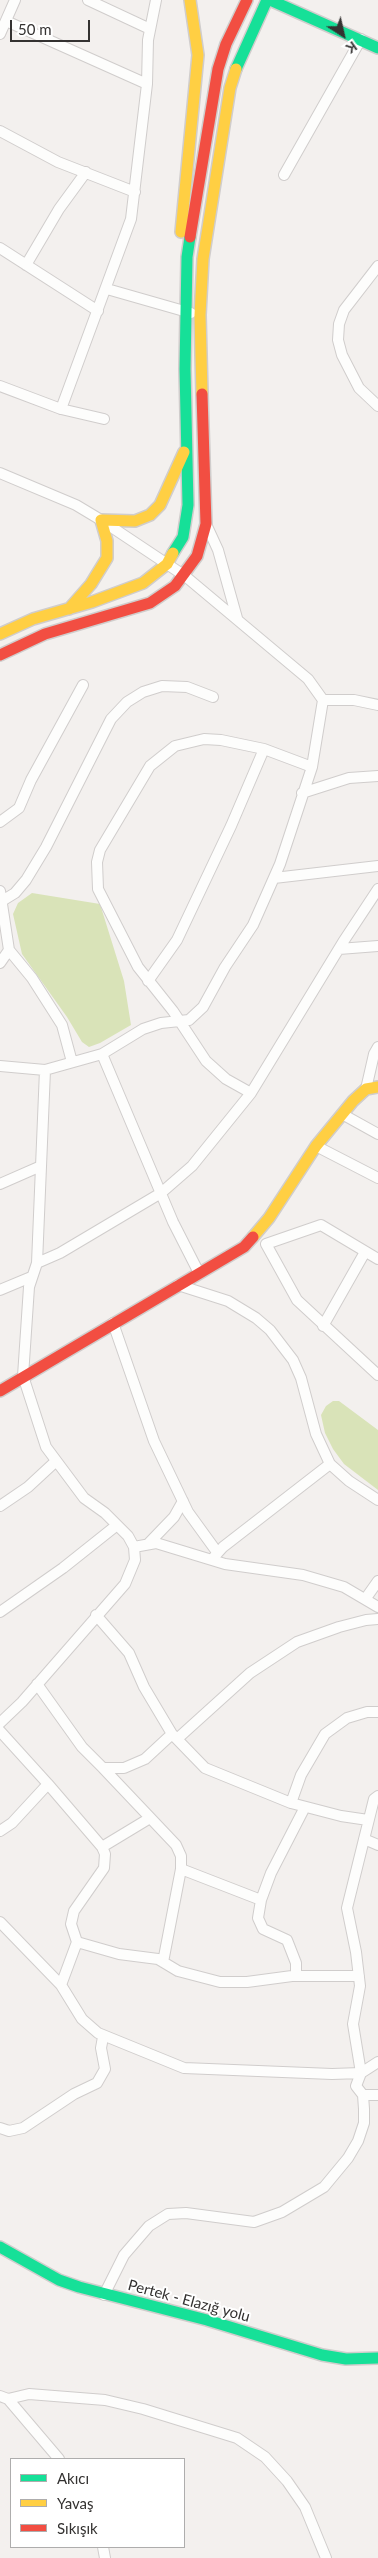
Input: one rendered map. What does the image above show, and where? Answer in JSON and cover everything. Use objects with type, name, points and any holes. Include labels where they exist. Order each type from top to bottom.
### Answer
[{"type":"main road","points":[[0,634],[33,619],[68,609],[143,582],[167,564],[175,552],[187,522],[186,446],[178,263],[198,55],[190,0]]},
{"type":"main road","points":[[181,309],[187,257],[212,95],[226,44],[247,0]]},
{"type":"main road","points":[[0,655],[45,634],[150,603],[170,590],[184,576],[197,556],[206,524],[200,315],[204,252],[228,96],[240,57],[268,0],[378,48]]},
{"type":"main road","points":[[68,609],[91,584],[107,558],[107,541],[101,520],[135,521],[150,515],[160,505],[169,488],[186,446]]},
{"type":"main road","points":[[0,1391],[178,1285],[226,1260],[244,1247],[269,1218],[316,1146],[342,1114],[372,1088]]},
{"type":"main road","name":"Pertek - Elazığ yolu","points":[[0,2247],[58,2280],[104,2294],[207,2320],[322,2355],[346,2359],[378,2358]]},
{"type":"street","points":[[0,34],[15,0]]},
{"type":"street","points":[[88,0],[150,29]]},
{"type":"street","points":[[61,409],[107,290],[131,219],[147,84],[150,29],[156,0]]},
{"type":"street","points":[[6,21],[147,84]]},
{"type":"street","points":[[284,174],[361,40]]},
{"type":"street","points":[[0,131],[58,162],[135,192]]},
{"type":"street","points":[[26,265],[59,210],[86,172]]},
{"type":"street","points":[[0,248],[98,311]]},
{"type":"street","points":[[377,269],[344,310],[339,324],[338,340],[342,355],[360,388],[378,406]]},
{"type":"street","points":[[107,290],[200,315]]},
{"type":"street","points":[[0,386],[61,409],[104,419]]},
{"type":"street","points":[[0,473],[68,502],[101,520],[167,564],[237,618],[308,679],[323,700],[312,767],[274,878],[253,925],[225,966],[203,1007],[194,1017],[143,1029],[102,1054],[45,1070],[0,1066]]},
{"type":"street","points":[[206,524],[218,550],[237,618]]},
{"type":"street","points":[[0,822],[19,808],[31,780],[83,685]]},
{"type":"street","points":[[72,1062],[62,1025],[32,978],[9,950],[1,896],[15,893],[26,880],[46,847],[112,719],[127,702],[143,692],[162,686],[187,687],[213,697]]},
{"type":"street","points":[[323,700],[354,700],[378,705]]},
{"type":"street","points":[[251,1094],[226,1079],[206,1061],[180,1021],[148,981],[128,950],[98,889],[96,875],[100,850],[150,766],[161,754],[175,746],[204,739],[221,740],[264,749],[312,767]]},
{"type":"street","points":[[148,981],[177,940],[231,826],[264,749]]},
{"type":"street","points":[[302,793],[348,778],[378,776]]},
{"type":"street","points":[[274,878],[378,866]]},
{"type":"street","points":[[37,1263],[60,1253],[161,1192],[192,1166],[251,1094],[339,949],[378,889]]},
{"type":"street","points":[[339,949],[378,946]]},
{"type":"street","points":[[0,963],[9,950]]},
{"type":"street","points":[[372,1088],[374,1054],[378,1047]]},
{"type":"street","points":[[102,1054],[173,1222],[200,1273]]},
{"type":"street","points":[[0,1723],[125,1584],[135,1560],[134,1547],[128,1536],[106,1513],[84,1498],[55,1462],[46,1447],[23,1376],[31,1277],[37,1263],[45,1070]]},
{"type":"street","points":[[342,1114],[378,1134]]},
{"type":"street","points":[[316,1146],[378,1178]]},
{"type":"street","points":[[0,1184],[41,1166]]},
{"type":"street","points":[[266,1244],[321,1225],[378,1259]]},
{"type":"street","points":[[254,1235],[266,1244],[296,1300],[378,1375]]},
{"type":"street","points":[[324,1326],[365,1252]]},
{"type":"street","points":[[0,1290],[31,1277]]},
{"type":"street","points":[[178,1285],[212,1295],[242,1309],[270,1330],[282,1345],[301,1378],[316,1434],[330,1464],[348,1481],[378,1500]]},
{"type":"street","points":[[114,1323],[154,1441],[188,1512],[214,1557]]},
{"type":"street","points":[[0,1506],[28,1487],[55,1462]]},
{"type":"street","points":[[214,1557],[330,1464]]},
{"type":"street","points":[[149,1543],[174,1518],[183,1501]]},
{"type":"street","points":[[0,1612],[63,1568],[117,1525]]},
{"type":"street","points":[[134,1547],[149,1543],[164,1544],[214,1557],[303,1575],[344,1587],[366,1598],[378,1607]]},
{"type":"street","points":[[366,1598],[378,1581]]},
{"type":"street","points":[[96,1616],[129,1653],[144,1687],[175,1737],[205,1768],[291,1803],[341,1816],[368,1820]]},
{"type":"street","points":[[103,1768],[124,1768],[145,1759],[175,1737],[250,1673],[297,1642],[338,1627],[378,1619]]},
{"type":"street","points":[[37,1684],[82,1747],[176,1845],[181,1856],[181,1869],[163,1962]]},
{"type":"street","points":[[291,1803],[301,1775],[325,1734],[347,1718],[367,1712],[378,1712]]},
{"type":"street","points":[[0,1731],[48,1784],[106,1854],[104,1868],[74,1911],[71,1924],[76,1942],[61,1984]]},
{"type":"street","points":[[0,1831],[12,1823],[48,1784]]},
{"type":"street","points":[[104,2294],[124,2255],[149,2226],[168,2214],[186,2213],[254,2222],[282,2212],[324,2187],[348,2158],[358,2141],[364,2122],[363,2095],[356,2086],[361,2073],[353,2024],[360,1986],[347,1908],[368,1820],[374,1799],[378,1796]]},
{"type":"street","points":[[296,1976],[296,1963],[287,1940],[263,1929],[258,1918],[261,1900],[271,1873],[305,1807]]},
{"type":"street","points":[[102,1847],[150,1818]]},
{"type":"street","points":[[364,1839],[378,1845]]},
{"type":"street","points":[[181,1869],[261,1900]]},
{"type":"street","points":[[0,1922],[61,1984],[82,2019],[103,2036],[184,2068],[194,2070],[237,2069],[332,2074],[361,2073],[378,2062]]},
{"type":"street","points":[[76,1942],[119,1954],[158,1959],[178,1971],[220,1982],[247,1982],[296,1976],[358,1976]]},
{"type":"street","points":[[0,2128],[9,2131],[23,2128],[101,2079],[105,2069],[101,2048],[103,2036]]},
{"type":"street","points":[[363,2095],[378,2096]]},
{"type":"street","points":[[4,2398],[29,2394],[105,2400],[144,2408],[237,2438],[265,2457],[287,2481],[305,2508],[326,2558]]},
{"type":"street","points":[[4,2398],[59,2458]]},
{"type":"green space","points":[[32,893],[100,904],[124,981],[131,1025],[100,1043],[89,1047],[82,1042],[67,1017],[22,954],[13,914],[18,903]]},
{"type":"green space","points":[[333,1401],[339,1401],[378,1430],[378,1490],[344,1464],[333,1449],[325,1433],[321,1415],[326,1406]]},
{"type":"traffic: fast","points":[[236,69],[267,0]]},
{"type":"traffic: fast","points":[[270,0],[378,48]]},
{"type":"traffic: fast","points":[[173,553],[183,537],[188,505],[185,369],[187,257],[190,237]]},
{"type":"traffic: fast","points":[[0,2247],[59,2280],[79,2287],[207,2320],[322,2355],[346,2359],[378,2358]]},
{"type":"traffic: slow","points":[[181,232],[198,55],[190,0]]},
{"type":"traffic: slow","points":[[202,394],[200,315],[203,259],[230,88],[236,69]]},
{"type":"traffic: slow","points":[[69,609],[91,584],[107,558],[107,541],[101,520],[135,521],[150,515],[160,505],[184,452]]},
{"type":"traffic: slow","points":[[0,634],[33,619],[92,602],[143,583],[167,564],[173,553]]},
{"type":"traffic: slow","points":[[253,1237],[269,1218],[316,1146],[353,1101],[366,1089],[378,1087]]},
{"type":"traffic: jam","points":[[190,237],[218,69],[226,44],[247,0]]},
{"type":"traffic: jam","points":[[0,655],[45,634],[150,603],[175,586],[197,556],[206,524],[202,394]]},
{"type":"traffic: jam","points":[[0,1391],[244,1247],[253,1237]]}]
